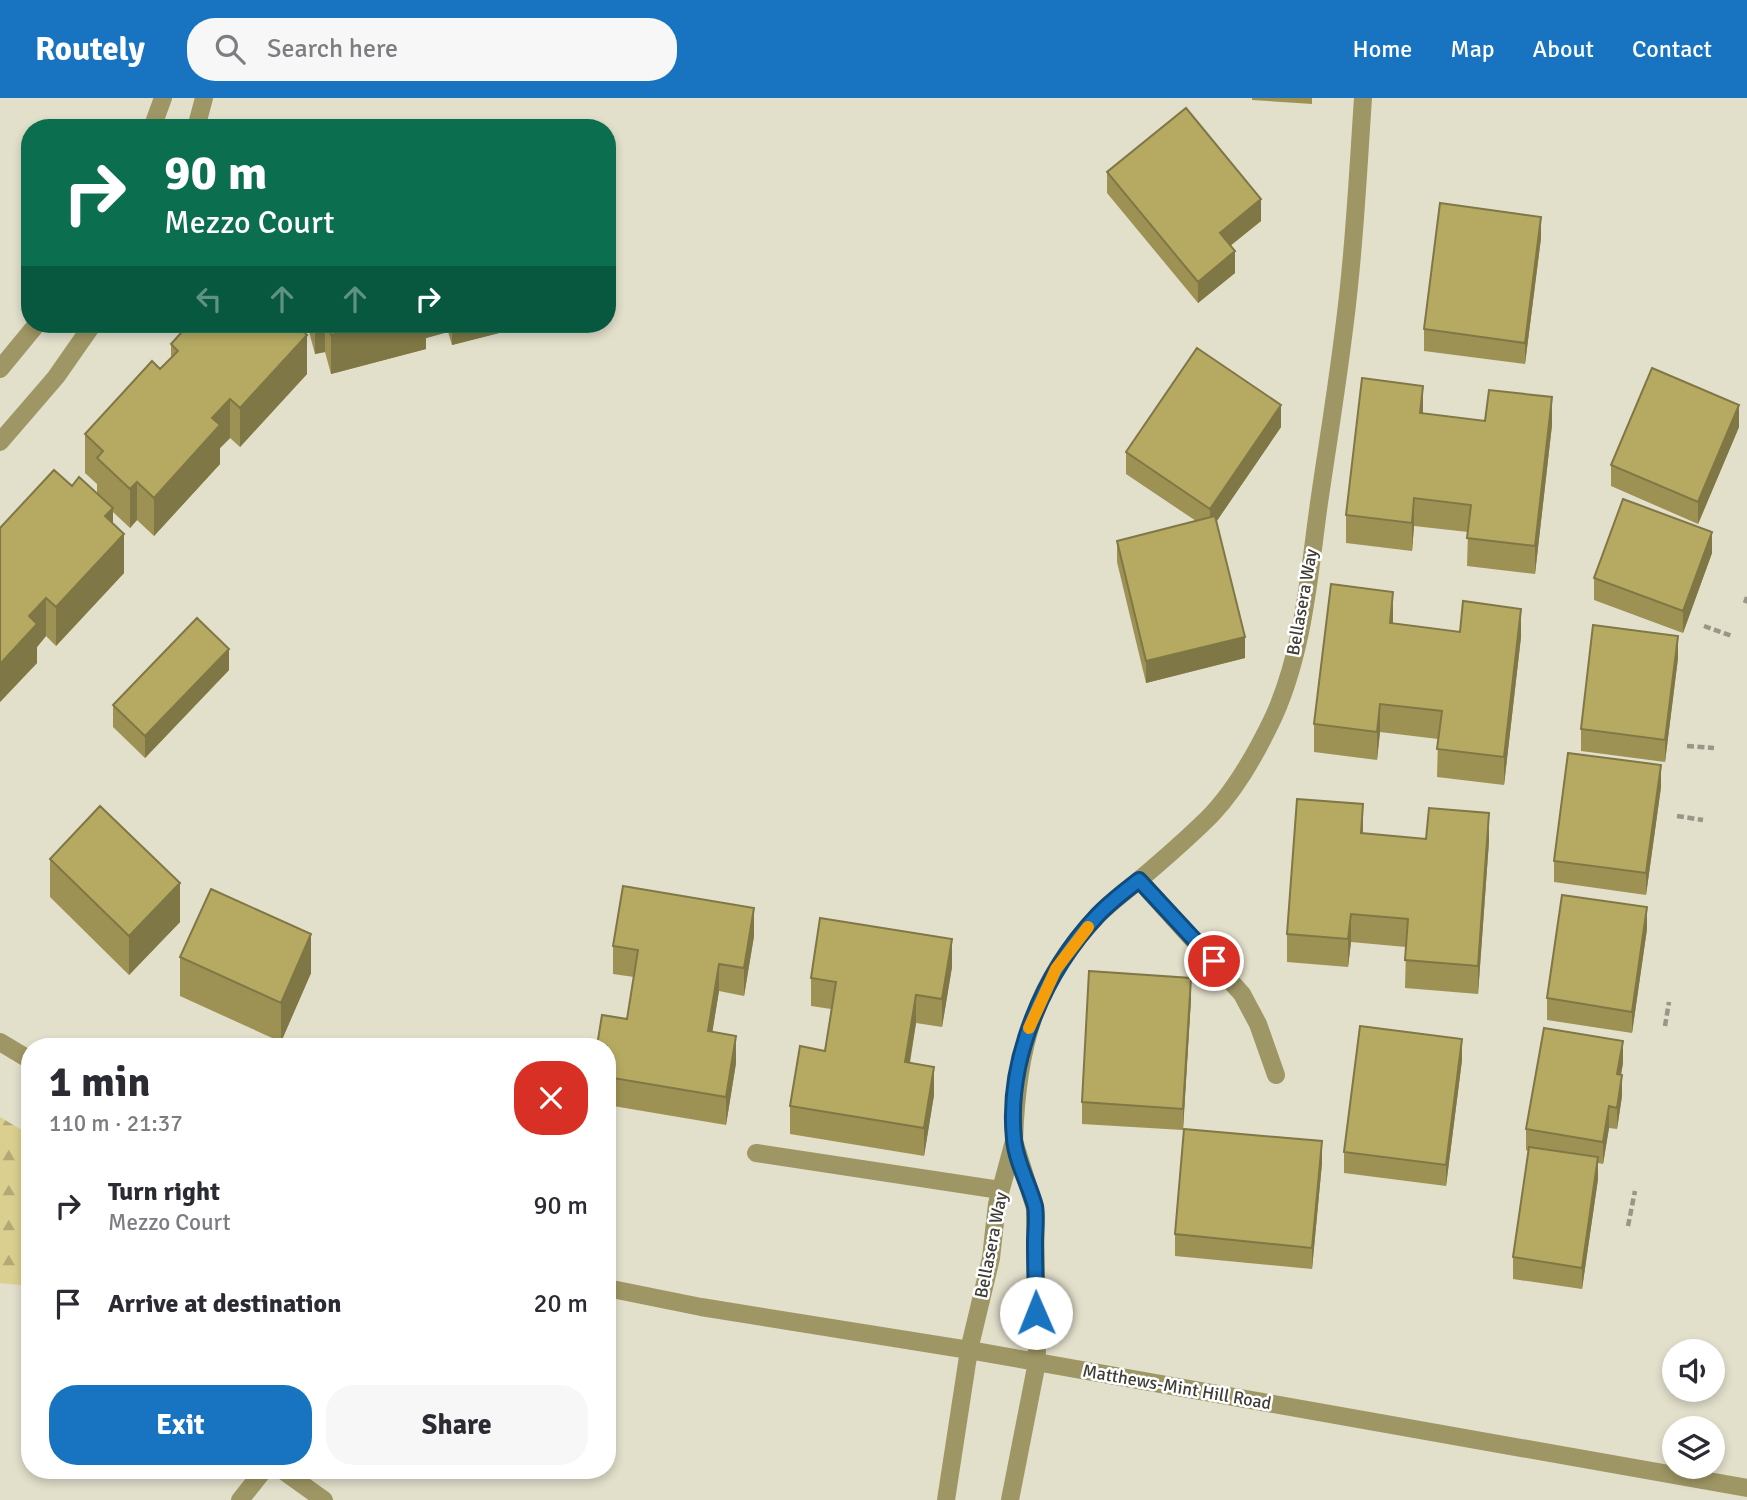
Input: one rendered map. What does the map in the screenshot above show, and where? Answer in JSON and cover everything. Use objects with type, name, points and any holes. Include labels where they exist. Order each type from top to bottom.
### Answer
[{"type":"street","points":[[155,119],[163,98]]},
{"type":"street","points":[[198,119],[204,98]]},
{"type":"street","name":"Bellasera Way","points":[[946,1500],[969,1350],[991,1258],[1000,1190],[1014,1141],[1019,1066],[1039,1003],[1056,969],[1100,913],[1204,823],[1233,788],[1256,753],[1275,713],[1299,641],[1345,320],[1363,98]]},
{"type":"street","points":[[0,369],[30,333]]},
{"type":"street","points":[[0,442],[56,377],[87,333]]},
{"type":"street","points":[[1139,880],[1242,994],[1258,1024],[1276,1075]]},
{"type":"street","points":[[0,1042],[21,1055]]},
{"type":"street","name":"Bellasera Way","points":[[1010,1500],[1037,1362],[1035,1208],[1014,1141]]},
{"type":"street","points":[[756,1153],[1000,1190]]},
{"type":"street","name":"Matthews-Mint Hill Road","points":[[616,1290],[701,1307],[1037,1362],[1719,1492],[1747,1488]]},
{"type":"street","points":[[240,1500],[257,1479]]},
{"type":"street","points":[[295,1479],[324,1500]]},
{"type":"path","points":[[1704,626],[1732,636]]},
{"type":"path","points":[[1686,746],[1714,748]]},
{"type":"path","points":[[1677,816],[1703,820]]},
{"type":"path","points":[[1665,1026],[1669,1002]]},
{"type":"path","points":[[1629,1226],[1635,1191]]},
{"type":"green space","points":[[0,1117],[21,1130],[21,1285],[0,1283]]},
{"type":"building","points":[[1186,108],[1261,199],[1220,233],[1235,251],[1198,282],[1107,172]]},
{"type":"building","points":[[1440,203],[1541,217],[1525,343],[1424,329]]},
{"type":"building","points":[[181,333],[307,335],[240,408],[230,399],[212,418],[220,425],[154,498],[137,482],[130,489],[97,458],[103,451],[85,434],[152,361],[160,369],[178,351],[171,344]]},
{"type":"building","points":[[1197,348],[1281,405],[1210,509],[1126,452]]},
{"type":"building","points":[[1652,368],[1739,405],[1698,502],[1611,465]]},
{"type":"building","points":[[1362,378],[1423,386],[1420,413],[1485,421],[1489,390],[1552,397],[1535,546],[1467,538],[1471,505],[1414,498],[1412,523],[1346,515]]},
{"type":"building","points":[[54,470],[72,486],[79,477],[113,508],[105,516],[124,534],[56,607],[46,598],[29,616],[37,624],[0,664],[0,528]]},
{"type":"building","points":[[1623,499],[1712,532],[1683,611],[1594,578]]},
{"type":"building","points":[[1215,516],[1245,637],[1146,661],[1117,541]]},
{"type":"building","points":[[1331,584],[1393,592],[1390,623],[1460,632],[1463,601],[1521,609],[1504,757],[1437,749],[1442,711],[1380,704],[1377,732],[1314,724]]},
{"type":"building","points":[[197,618],[229,649],[145,736],[113,705]]},
{"type":"building","points":[[1593,625],[1678,636],[1665,740],[1581,729]]},
{"type":"building","points":[[1568,753],[1661,765],[1646,873],[1554,861]]},
{"type":"building","points":[[1297,799],[1363,804],[1361,833],[1426,839],[1429,808],[1489,813],[1478,966],[1405,960],[1408,919],[1351,914],[1348,939],[1287,934]]},
{"type":"building","points":[[100,806],[180,883],[129,936],[50,859]]},
{"type":"building","points":[[623,886],[754,908],[744,968],[719,964],[708,1031],[736,1036],[726,1097],[616,1079],[616,1038],[598,1038],[602,1015],[627,1019],[638,950],[613,946]]},
{"type":"building","points":[[211,889],[311,934],[281,1003],[180,957]]},
{"type":"building","points":[[1562,895],[1647,907],[1632,1012],[1547,998]]},
{"type":"building","points":[[820,918],[952,939],[942,999],[916,995],[905,1062],[934,1067],[924,1128],[790,1106],[800,1046],[825,1051],[836,982],[811,978]]},
{"type":"building","points":[[1089,971],[1191,978],[1183,1109],[1082,1102]]},
{"type":"building","points":[[1360,1026],[1462,1039],[1446,1165],[1344,1152]]},
{"type":"building","points":[[1544,1028],[1623,1041],[1617,1074],[1622,1075],[1617,1108],[1609,1106],[1603,1142],[1526,1129]]},
{"type":"building","points":[[1184,1129],[1322,1141],[1312,1248],[1175,1234]]},
{"type":"building","points":[[1529,1147],[1598,1157],[1582,1268],[1513,1257]]},
{"type":"slow traffic","points":[[1029,1028],[1056,969],[1088,927]]},
{"type":"route","points":[[1036,1313],[1035,1208],[1014,1141],[1015,1097],[1027,1035],[1047,986],[1078,938],[1100,913],[1139,880],[1214,961]]}]
